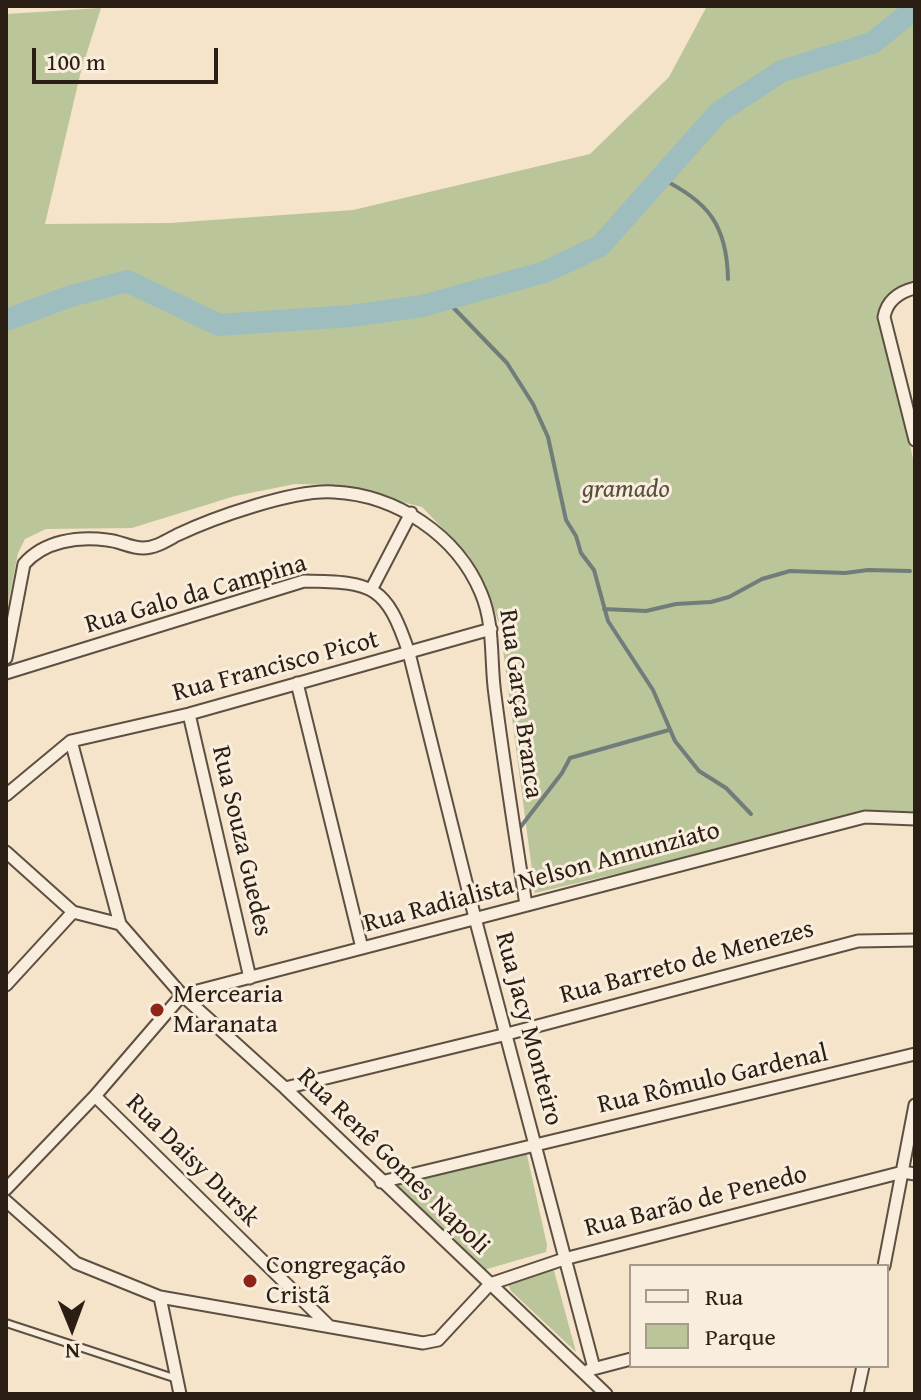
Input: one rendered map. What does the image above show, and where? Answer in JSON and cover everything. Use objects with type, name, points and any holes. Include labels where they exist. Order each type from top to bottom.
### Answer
[{"type":"street","points":[[915,288],[902,291],[892,299],[885,308],[884,317],[915,440]]},
{"type":"street","name":"Rua Garça Branca","points":[[6,658],[24,564],[33,554],[50,545],[83,539],[108,540],[145,548],[207,521],[313,493],[334,492],[395,506],[411,513],[427,523],[460,559],[481,593],[491,629],[494,691],[526,905]]},
{"type":"street","points":[[409,653],[397,616],[372,588],[411,513]]},
{"type":"street","name":"Rua Galo da Campina","points":[[6,673],[304,581],[344,582],[372,588]]},
{"type":"street","name":"Rua Francisco Picot","points":[[71,741],[189,714],[491,629]]},
{"type":"street","name":"Rua Jacy Monteiro","points":[[409,653],[536,1145],[589,1370]]},
{"type":"street","points":[[297,683],[362,948]]},
{"type":"street","name":"Rua Souza Guedes","points":[[189,714],[250,978]]},
{"type":"street","points":[[6,795],[71,741]]},
{"type":"street","name":"Rua Renê Gomes Napoli","points":[[71,741],[120,924],[182,995],[285,1088],[490,1284],[589,1370],[606,1394]]},
{"type":"street","name":"Rua Radialista Nelson Annunziato","points":[[182,995],[865,817],[915,819]]},
{"type":"street","points":[[6,852],[73,912],[120,924]]},
{"type":"street","points":[[6,985],[73,912]]},
{"type":"street","name":"Rua Barreto de Menezes","points":[[285,1088],[507,1034],[858,941],[915,940]]},
{"type":"street","points":[[6,1189],[95,1096],[182,995]]},
{"type":"street","name":"Rua Rômulo Gardenal","points":[[381,1182],[915,1054]]},
{"type":"street","name":"Rua Daisy Dursk","points":[[95,1096],[328,1325]]},
{"type":"street","points":[[885,1264],[909,1173],[915,1105]]},
{"type":"street","name":"Rua Barão de Penedo","points":[[490,1284],[564,1259],[909,1173]]},
{"type":"street","points":[[6,1201],[76,1263],[160,1297],[423,1343],[438,1340],[490,1284]]},
{"type":"street","points":[[160,1297],[180,1394]]},
{"type":"street","points":[[589,1370],[629,1360]]},
{"type":"street","points":[[857,1394],[863,1368]]},
{"type":"lane","points":[[6,1323],[177,1379]]},
{"type":"green space","name":"gramado","points":[[707,6],[915,6],[915,287],[900,291],[883,319],[915,468],[915,819],[865,815],[535,893],[500,627],[490,596],[469,556],[422,507],[336,485],[295,484],[235,496],[132,528],[46,529],[25,539],[18,553],[6,615],[6,14],[101,8],[81,71],[45,224],[170,223],[353,210],[590,154],[669,77]]},
{"type":"green space","points":[[523,1152],[527,1155],[546,1252],[487,1269],[481,1269],[394,1188],[395,1183]]},
{"type":"green space","points":[[553,1267],[576,1352],[511,1291],[508,1284]]},
{"type":"waterway","points":[[6,320],[68,297],[127,281],[219,325],[351,316],[422,306],[545,272],[600,246],[719,112],[782,71],[872,43],[915,9]]},
{"type":"waterway","points":[[660,178],[691,196],[712,217],[724,244],[728,279]]},
{"type":"waterway","points":[[445,299],[507,363],[533,404],[548,437],[566,520],[576,536],[581,553],[594,570],[608,621],[653,690],[675,741],[699,771],[726,788],[751,814]]},
{"type":"waterway","points":[[604,609],[646,611],[676,604],[711,602],[729,597],[762,579],[790,571],[910,571]]},
{"type":"waterway","points":[[519,829],[570,758],[669,730]]},
{"type":"place","name":"Mercearia Maranata","points":[[157,1010]]},
{"type":"place","name":"Congregação Cristã","points":[[250,1281]]}]
